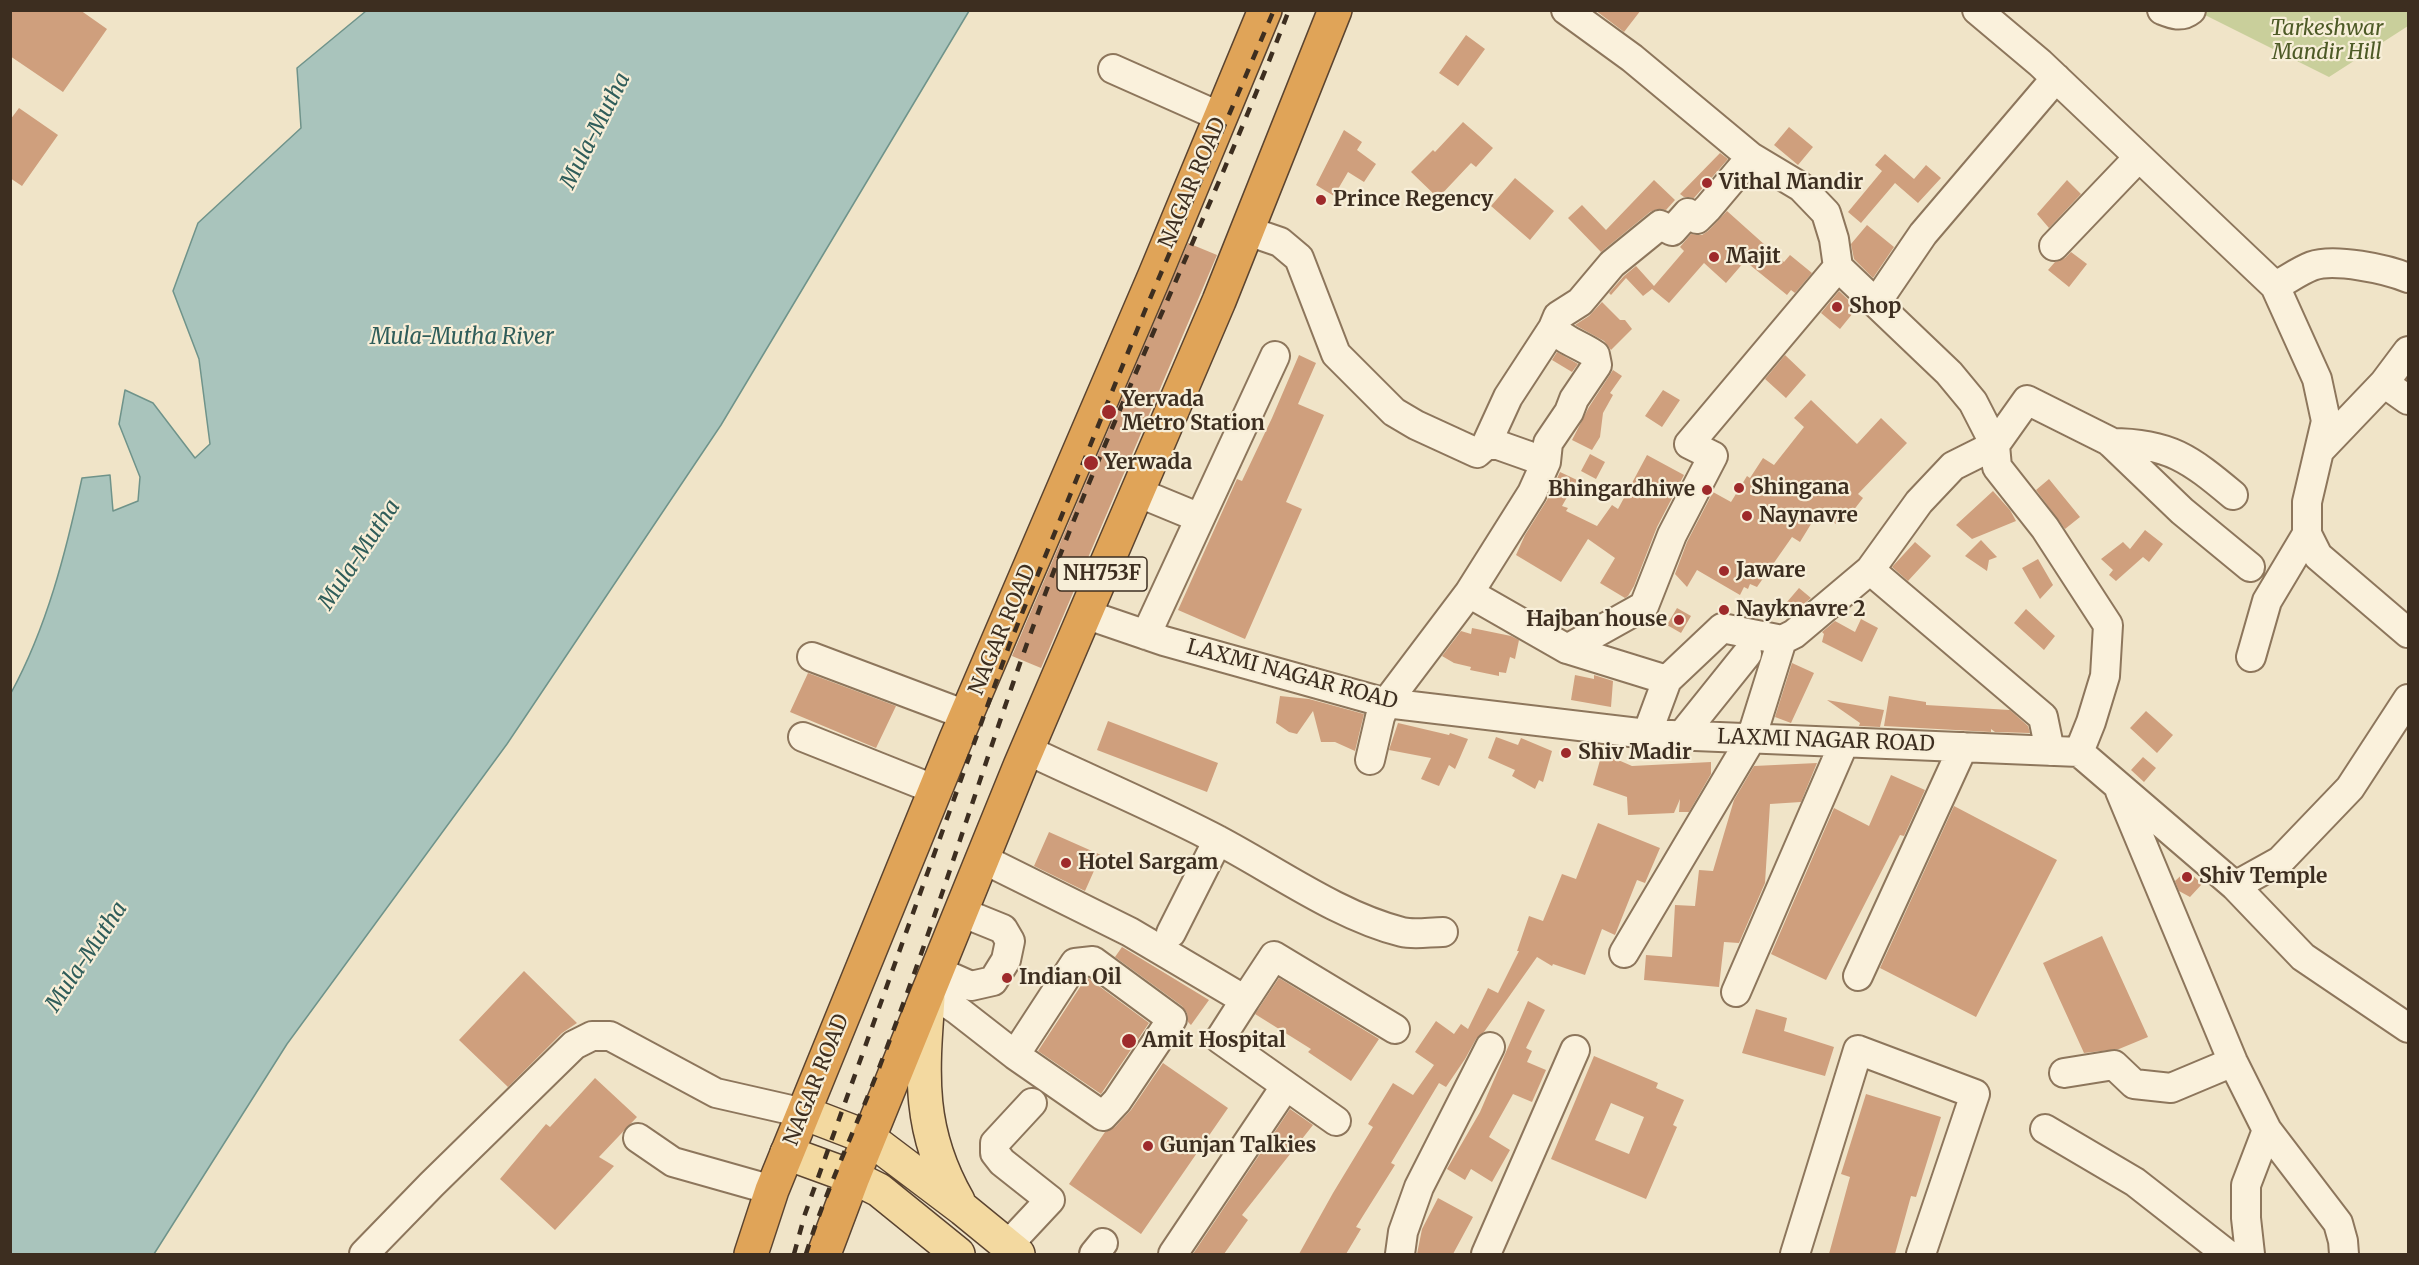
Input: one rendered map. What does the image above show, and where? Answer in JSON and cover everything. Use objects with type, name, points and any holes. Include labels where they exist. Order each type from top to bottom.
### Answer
[{"type":"highway","name":"NAGAR ROAD","points":[[751,1254],[772,1190],[966,716],[1265,10]]},
{"type":"highway","name":"NH753F","points":[[824,1254],[853,1177],[1027,750],[1248,231],[1335,10]]},
{"type":"main road","points":[[933,981],[923,1069],[924,1096],[939,1161],[945,1178],[963,1209]]},
{"type":"main road","points":[[804,1113],[869,1138],[963,1209],[1012,1250]]},
{"type":"main road","points":[[788,1153],[853,1177],[879,1190],[958,1254]]},
{"type":"street","points":[[1566,10],[1632,58],[1751,157],[1802,187],[1826,213],[1834,239],[1838,267],[1949,373],[1972,402],[1995,445],[1997,467],[2045,528],[2108,625],[2105,676],[2079,752],[2235,886],[2303,957],[2409,1028]]},
{"type":"street","points":[[1977,10],[2056,78],[2275,286],[2317,380],[2326,421],[2307,502],[2307,534],[2318,555],[2409,633]]},
{"type":"street","points":[[2162,10],[2173,15],[2185,15],[2191,10]]},
{"type":"street","points":[[1113,69],[1221,117]]},
{"type":"street","points":[[1876,303],[1923,234],[2056,78]]},
{"type":"street","points":[[1248,231],[1280,242],[1299,258],[1335,354],[1394,412],[1416,425],[1477,453],[1486,445],[1509,397],[1553,328],[1558,316],[1580,302],[1612,264],[1660,225],[1672,231],[1688,213],[1697,219],[1751,157]]},
{"type":"street","points":[[2054,246],[2139,157]]},
{"type":"street","points":[[2275,286],[2314,265],[2353,265],[2395,272],[2409,278]]},
{"type":"street","points":[[1567,649],[1644,606],[1672,535],[1713,456],[1689,444],[1838,267]]},
{"type":"street","points":[[1370,760],[1380,717],[1386,704],[1469,593],[1532,493],[1546,462],[1548,443],[1597,365],[1595,355],[1560,336],[1553,328]]},
{"type":"street","points":[[2320,450],[2384,383],[2409,351]]},
{"type":"street","points":[[1146,635],[1275,356]]},
{"type":"street","points":[[2384,383],[2409,400]]},
{"type":"street","points":[[1647,735],[1667,680],[1722,628],[1782,640],[1794,634],[1870,570],[1919,502],[1953,466],[1995,445],[2027,400],[2111,443],[2182,511],[2250,567]]},
{"type":"street","points":[[2111,443],[2153,446],[2179,454],[2201,468],[2233,495]]},
{"type":"street","points":[[1486,445],[1498,445],[1546,462]]},
{"type":"street","points":[[1137,492],[1200,518]]},
{"type":"street","points":[[2251,657],[2267,601],[2307,534]]},
{"type":"street","points":[[1870,570],[2043,717],[2050,751]]},
{"type":"street","points":[[1469,593],[1567,649],[1667,680]]},
{"type":"street","name":"LAXMI NAGAR ROAD","points":[[1085,615],[1146,635],[1386,704],[1647,735],[2079,752]]},
{"type":"street","points":[[1624,953],[1751,739],[1782,640]]},
{"type":"street","points":[[1682,735],[1747,654]]},
{"type":"street","points":[[812,657],[966,716]]},
{"type":"street","points":[[2235,886],[2280,861],[2350,788],[2409,699]]},
{"type":"street","points":[[803,737],[936,790]]},
{"type":"street","points":[[1736,992],[1844,742]]},
{"type":"street","points":[[1858,976],[1963,747]]},
{"type":"street","points":[[1027,750],[1218,840],[1316,897],[1404,933],[1443,932]]},
{"type":"street","points":[[2118,786],[2234,1062],[2267,1130],[2338,1223],[2344,1254]]},
{"type":"street","points":[[1171,933],[1218,840]]},
{"type":"street","points":[[983,859],[1103,917],[1245,1000]]},
{"type":"street","points":[[933,981],[971,986],[993,981],[1006,960],[1010,941],[1003,929],[961,912]]},
{"type":"street","points":[[1336,1121],[1285,1088],[1220,1039],[1245,1000],[1274,956],[1395,1029]]},
{"type":"street","points":[[933,981],[957,1009],[1015,1055],[1103,1116],[1117,1101],[1172,1019],[1093,961],[1075,963],[1015,1055]]},
{"type":"street","points":[[364,1254],[574,1045],[592,1036],[610,1036],[716,1093],[804,1113]]},
{"type":"street","points":[[1400,1254],[1403,1232],[1419,1187],[1490,1047]]},
{"type":"street","points":[[1486,1254],[1575,1050]]},
{"type":"street","points":[[1795,1254],[1858,1050],[1975,1094],[1921,1254]]},
{"type":"street","points":[[2064,1073],[2114,1065],[2134,1084],[2171,1088],[2234,1062]]},
{"type":"street","points":[[1173,1254],[1285,1088]]},
{"type":"street","points":[[1012,1250],[1050,1200],[1002,1162],[995,1153],[995,1143],[1032,1103]]},
{"type":"street","points":[[2045,1129],[2135,1182],[2227,1254]]},
{"type":"street","points":[[2250,1254],[2246,1218],[2246,1185],[2267,1130]]},
{"type":"street","points":[[638,1138],[673,1162],[772,1190]]},
{"type":"green space","name":"Tarkeshwar Mandir Hill","points":[[2189,11],[2408,11],[2408,26],[2329,77],[2207,16]]},
{"type":"water","name":"Mula-Mutha River","points":[[366,11],[969,11],[721,425],[507,744],[287,1044],[154,1254],[11,1254],[11,693],[35,642],[54,588],[82,478],[110,475],[113,511],[138,501],[140,477],[119,424],[125,390],[153,403],[195,458],[210,444],[199,359],[173,291],[198,223],[301,128],[297,68]]},
{"type":"building","points":[[10,10],[80,10],[107,29],[63,92],[10,56]]},
{"type":"building","points":[[1595,10],[1641,10],[1624,32]]},
{"type":"building","points":[[1466,35],[1485,49],[1458,86],[1439,73]]},
{"type":"building","points":[[19,108],[58,135],[22,186],[10,178],[10,120]]},
{"type":"building","points":[[1463,122],[1493,148],[1476,167],[1471,163],[1438,198],[1411,172],[1433,150],[1435,152]]},
{"type":"building","points":[[1789,127],[1813,147],[1798,165],[1774,145]]},
{"type":"building","points":[[1344,130],[1362,142],[1357,150],[1376,164],[1364,182],[1348,172],[1334,196],[1316,185]]},
{"type":"building","points":[[1720,153],[1728,159],[1694,198],[1680,194]]},
{"type":"building","points":[[1885,154],[1914,179],[1926,165],[1941,178],[1918,203],[1895,183],[1861,223],[1848,212],[1882,171],[1875,165]]},
{"type":"building","points":[[1515,178],[1554,211],[1530,240],[1491,206]]},
{"type":"building","points":[[1654,180],[1675,200],[1666,210],[1658,209],[1650,212],[1601,252],[1568,218],[1582,205],[1606,230]]},
{"type":"building","points":[[2067,180],[2081,194],[2049,228],[2037,214]]},
{"type":"building","name":"Majit","points":[[1727,211],[1784,262],[1790,255],[1812,273],[1795,293],[1791,290],[1787,295],[1745,261],[1726,283],[1704,263],[1669,303],[1652,289],[1643,296],[1626,278],[1611,295],[1609,293],[1636,266],[1654,286],[1684,251],[1680,247],[1691,234],[1702,235]]},
{"type":"building","points":[[1867,225],[1894,247],[1873,278],[1854,259],[1851,244]]},
{"type":"building","points":[[1188,243],[1217,255],[1041,668],[1012,656]]},
{"type":"building","points":[[2071,252],[2087,264],[2069,287],[2048,270],[2055,262],[2065,258]]},
{"type":"building","name":"Shop","points":[[1839,291],[1860,311],[1856,315],[1853,313],[1840,329],[1821,313]]},
{"type":"building","points":[[1602,302],[1620,320],[1625,320],[1632,329],[1611,350],[1604,341],[1575,325],[1589,316]]},
{"type":"building","points":[[1557,352],[1578,364],[1572,372],[1552,360]]},
{"type":"building","points":[[1299,355],[1316,363],[1298,404],[1324,415],[1286,502],[1302,509],[1245,639],[1178,610],[1237,479],[1242,481]]},
{"type":"building","points":[[1785,355],[1806,375],[1786,398],[1765,379]]},
{"type":"building","points":[[1613,370],[1622,376],[1610,393],[1613,395],[1603,413],[1600,437],[1592,450],[1572,440],[1589,407]]},
{"type":"building","points":[[1663,390],[1680,400],[1662,427],[1645,416]]},
{"type":"building","points":[[1811,400],[1857,444],[1881,418],[1907,443],[1858,494],[1863,498],[1843,524],[1839,521],[1836,524],[1819,511],[1800,542],[1792,537],[1757,587],[1750,584],[1748,589],[1744,587],[1740,595],[1697,570],[1687,587],[1675,574],[1687,542],[1713,492],[1731,502],[1747,476],[1750,478],[1763,458],[1774,465],[1804,427],[1794,418]]},
{"type":"building","points":[[1590,454],[1605,462],[1596,479],[1581,471]]},
{"type":"building","points":[[1647,455],[1684,475],[1657,527],[1628,596],[1625,598],[1600,583],[1615,558],[1588,539],[1561,582],[1516,555],[1560,472],[1577,480],[1562,506],[1568,508],[1566,511],[1597,526],[1612,505],[1618,509]]},
{"type":"building","points":[[2049,479],[2080,517],[2065,529],[2036,490]]},
{"type":"building","points":[[1993,491],[2010,510],[2016,521],[1972,539],[1956,525]]},
{"type":"building","points":[[2145,530],[2163,544],[2149,562],[2143,557],[2116,581],[2109,575],[2113,570],[2101,559],[2123,542],[2130,549]]},
{"type":"building","points":[[1981,540],[1997,557],[1989,560],[1987,571],[1965,556]]},
{"type":"building","points":[[1915,542],[1931,556],[1908,581],[1892,567]]},
{"type":"building","points":[[2038,559],[2053,585],[2040,599],[2022,568]]},
{"type":"building","points":[[1799,588],[1811,598],[1796,610],[1787,602]]},
{"type":"building","name":"Hajban house","points":[[1677,608],[1691,616],[1681,633],[1667,625]]},
{"type":"building","points":[[2026,609],[2055,636],[2044,650],[2014,623]]},
{"type":"building","points":[[1861,619],[1878,628],[1862,662],[1822,642],[1824,634],[1822,632],[1835,621],[1855,632]]},
{"type":"building","points":[[1472,628],[1511,636],[1519,640],[1515,659],[1510,657],[1506,673],[1499,672],[1499,676],[1470,670],[1471,667],[1454,663],[1442,656],[1461,631],[1471,634]]},
{"type":"building","points":[[1792,663],[1814,673],[1791,723],[1775,717]]},
{"type":"building","points":[[808,673],[896,706],[876,748],[790,712]]},
{"type":"building","points":[[1575,675],[1594,679],[1594,675],[1613,681],[1611,707],[1571,700]]},
{"type":"building","points":[[1280,696],[1309,699],[1364,714],[1355,751],[1335,742],[1321,742],[1313,711],[1297,734],[1289,732],[1276,723]]},
{"type":"building","points":[[1889,696],[1926,702],[1926,705],[2010,710],[2028,726],[2030,733],[1995,732],[1991,729],[1991,732],[1884,726]]},
{"type":"building","points":[[1827,700],[1884,710],[1880,727],[1859,726],[1860,723]]},
{"type":"building","points":[[2146,711],[2173,735],[2157,753],[2130,728]]},
{"type":"building","points":[[1108,721],[1218,763],[1207,792],[1097,750]]},
{"type":"building","points":[[1398,723],[1449,735],[1450,733],[1468,739],[1455,769],[1449,765],[1439,786],[1421,779],[1431,758],[1389,750]]},
{"type":"building","points":[[1496,737],[1518,745],[1521,738],[1552,751],[1543,782],[1539,780],[1535,789],[1512,776],[1515,770],[1488,758]]},
{"type":"building","points":[[1602,753],[1632,766],[1711,762],[1711,774],[1689,812],[1679,812],[1680,799],[1674,813],[1628,815],[1627,797],[1593,785]]},
{"type":"building","points":[[2143,757],[2156,768],[2144,782],[2131,770]]},
{"type":"building","points":[[1817,763],[1801,802],[1770,804],[1765,883],[1739,943],[1724,942],[1719,987],[1644,980],[1646,955],[1672,957],[1675,905],[1695,906],[1699,870],[1713,871],[1734,800],[1754,766]]},
{"type":"building","points":[[1891,775],[1925,790],[1904,836],[1900,835],[1826,980],[1771,954],[1834,808],[1869,826]]},
{"type":"building","points":[[1954,806],[2057,860],[1976,1017],[1880,968]]},
{"type":"building","points":[[1598,823],[1660,848],[1645,883],[1637,880],[1615,935],[1602,929],[1585,975],[1553,964],[1552,966],[1537,957],[1484,1032],[1476,1039],[1446,1087],[1439,1083],[1391,1163],[1395,1165],[1356,1227],[1361,1229],[1346,1254],[1299,1254],[1373,1127],[1368,1124],[1393,1083],[1413,1095],[1434,1065],[1415,1052],[1436,1021],[1454,1034],[1461,1024],[1468,1029],[1488,988],[1498,993],[1519,951],[1517,951],[1529,916],[1543,921],[1562,874],[1576,879]]},
{"type":"building","name":"Hotel Sargam","points":[[1049,832],[1101,855],[1085,891],[1034,866]]},
{"type":"building","name":"Shiv Temple","points":[[2187,870],[2202,884],[2190,897],[2179,891],[2175,881]]},
{"type":"building","points":[[2102,936],[2148,1037],[2119,1049],[2084,1053],[2043,963]]},
{"type":"building","points":[[1122,947],[1209,1000],[1191,1025],[1182,1006],[1115,957]]},
{"type":"building","points":[[524,971],[577,1023],[562,1033],[508,1087],[459,1040]]},
{"type":"building","points":[[1086,978],[1149,1023],[1101,1094],[1038,1051]]},
{"type":"building","points":[[1279,978],[1379,1039],[1351,1081],[1308,1052],[1311,1049],[1255,1014]]},
{"type":"building","points":[[1528,1001],[1545,1010],[1526,1048],[1532,1051],[1527,1062],[1546,1070],[1532,1102],[1513,1094],[1489,1137],[1510,1150],[1492,1182],[1471,1169],[1465,1180],[1447,1169],[1480,1112]]},
{"type":"building","points":[[1756,1009],[1787,1018],[1784,1031],[1834,1047],[1825,1076],[1742,1053]]},
{"type":"building","points":[[1594,1056],[1658,1083],[1656,1088],[1684,1100],[1673,1125],[1677,1127],[1646,1199],[1551,1159]],"holes":[[[1611,1103],[1644,1117],[1629,1154],[1595,1140]]]},
{"type":"building","name":"Gunjan Talkies","points":[[1163,1063],[1228,1108],[1141,1234],[1069,1184],[1105,1132],[1115,1127],[1131,1110]]},
{"type":"building","points":[[595,1078],[637,1117],[599,1157],[614,1166],[555,1230],[500,1179],[546,1124],[550,1127]]},
{"type":"building","points":[[1866,1094],[1941,1117],[1916,1197],[1911,1196],[1895,1254],[1829,1254],[1850,1177],[1841,1174]]},
{"type":"building","points":[[1290,1109],[1313,1125],[1242,1215],[1248,1220],[1224,1254],[1193,1254]]},
{"type":"building","points":[[1438,1198],[1473,1217],[1453,1254],[1417,1254],[1422,1229]]},
{"type":"railway","points":[[794,1254],[805,1214],[1010,643],[1146,308],[1274,10]]},
{"type":"railway","points":[[806,1254],[905,999],[1021,661],[1070,530],[1228,160],[1289,10]]},
{"type":"place","name":"Vithal Mandir","points":[[1707,183]]},
{"type":"place","name":"Prince Regency","points":[[1321,200]]},
{"type":"place","name":"Majit","points":[[1714,257]]},
{"type":"place","name":"Shop","points":[[1837,307]]},
{"type":"place","name":"Yervada Metro Station","points":[[1109,412]]},
{"type":"place","name":"Yerwada","points":[[1091,463]]},
{"type":"place","name":"Shingana","points":[[1739,488]]},
{"type":"place","name":"Bhingardhiwe","points":[[1707,490]]},
{"type":"place","name":"Naynavre","points":[[1747,516]]},
{"type":"place","name":"Jaware","points":[[1724,571]]},
{"type":"place","name":"Nayknavre 2","points":[[1724,610]]},
{"type":"place","name":"Hajban house","points":[[1679,620]]},
{"type":"place","name":"Shiv Madir","points":[[1566,753]]},
{"type":"place","name":"Hotel Sargam","points":[[1066,863]]},
{"type":"place","name":"Shiv Temple","points":[[2187,877]]},
{"type":"place","name":"Indian Oil","points":[[1007,978]]},
{"type":"place","name":"Amit Hospital","points":[[1129,1041]]},
{"type":"place","name":"Gunjan Talkies","points":[[1148,1146]]},
{"type":"water label","name":"Mula-Mutha","points":[[596,131]]},
{"type":"water label","name":"Mula-Mutha","points":[[360,555]]},
{"type":"water label","name":"Mula-Mutha","points":[[87,957]]}]
